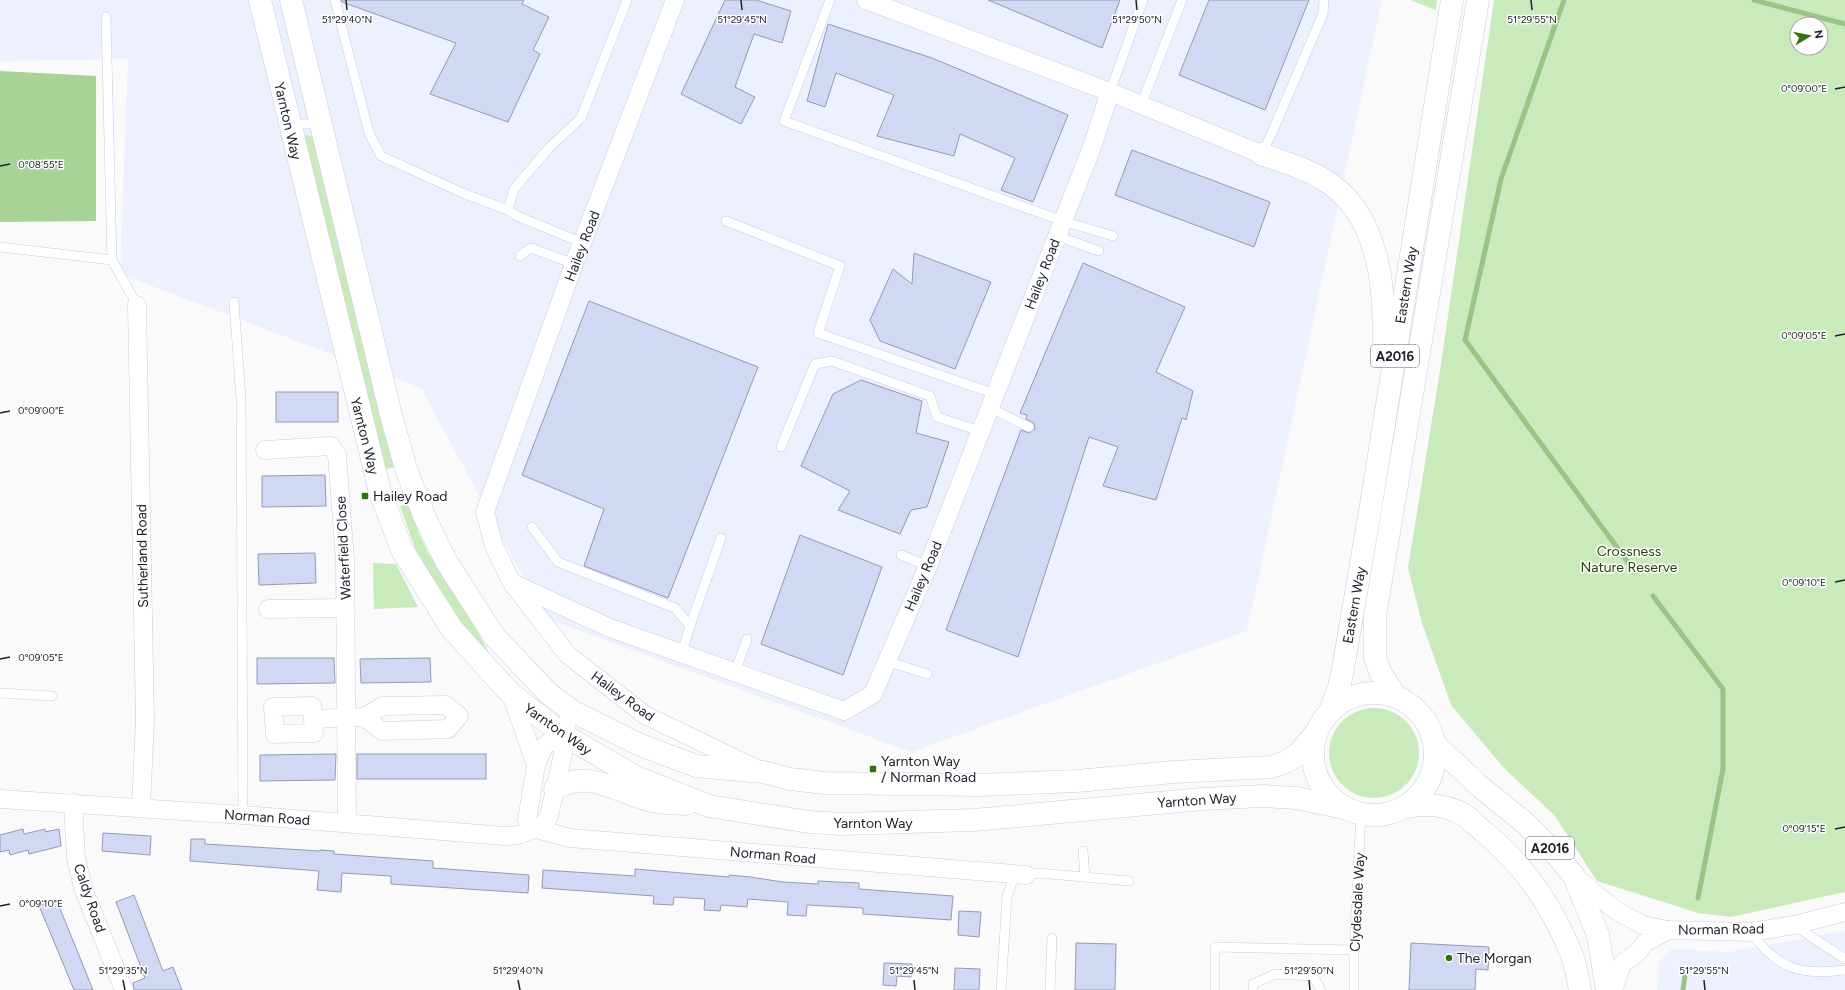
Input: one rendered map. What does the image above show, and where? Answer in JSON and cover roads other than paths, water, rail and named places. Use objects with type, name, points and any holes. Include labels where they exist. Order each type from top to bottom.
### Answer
[{"type":"street","name":"Yarnton Way","points":[[260,0],[364,430],[380,492],[388,516],[402,550],[452,629],[511,694],[562,734],[636,777],[709,806],[809,822],[842,824],[974,820],[1202,799],[1263,796],[1296,798],[1352,811]]},
{"type":"street","name":"Yarnton Way","points":[[291,0],[391,416],[406,470],[425,518],[446,561],[494,636],[548,693],[572,711],[638,744],[696,766],[763,772],[790,779],[825,784],[979,785],[1077,781],[1210,770],[1255,769],[1272,767],[1286,762],[1298,754],[1315,734]]},
{"type":"street","name":"Hailey Road","points":[[675,0],[574,264],[485,512],[494,546],[512,583],[568,655],[645,714],[763,772]]},
{"type":"street","points":[[866,0],[1110,92],[1321,178],[1347,198],[1364,223],[1375,249],[1380,274],[1384,330],[1370,511]]},
{"type":"street","name":"Eastern Way","points":[[1330,711],[1339,687],[1343,669],[1370,511],[1452,0]]},
{"type":"street","name":"Eastern Way","points":[[1395,695],[1380,674],[1375,658],[1375,616],[1478,0]]},
{"type":"street","name":"Hailey Road","points":[[512,583],[610,628],[844,712],[873,694],[928,566],[1092,147],[1110,92]]},
{"type":"street","name":"Sutherland Road","points":[[137,305],[145,720],[141,807]]},
{"type":"street","name":"Waterfield Close","points":[[265,450],[331,446],[337,454],[345,560],[347,823]]},
{"type":"street","points":[[268,609],[346,608]]},
{"type":"street","points":[[1372,692],[1395,695],[1411,704],[1422,716],[1429,728],[1434,744],[1434,764],[1431,779],[1420,796],[1407,807],[1380,815],[1352,811],[1327,795],[1316,776],[1312,755],[1315,734],[1330,711],[1342,701],[1357,695],[1372,692]]},
{"type":"street","points":[[511,694],[536,765]]},
{"type":"street","name":"Norman Road","points":[[0,799],[141,807],[504,836],[526,833],[533,828],[543,826],[549,816],[563,754],[562,734],[572,711]]},
{"type":"street","points":[[313,719],[364,717]]},
{"type":"street","points":[[533,828],[527,820],[536,765],[544,746],[562,734]]},
{"type":"street","name":"A2016","points":[[1434,744],[1478,785],[1525,823],[1553,851],[1574,876],[1598,935],[1608,990]]},
{"type":"street","points":[[555,789],[567,782],[595,781],[653,802],[709,806]]},
{"type":"street","name":"Caldy Road","points":[[73,803],[76,858],[83,888],[124,990]]},
{"type":"street","name":"A2016","points":[[1407,807],[1421,804],[1441,806],[1466,816],[1494,840],[1519,866],[1544,900],[1565,938],[1573,959],[1580,990]]},
{"type":"street","name":"Norman Road","points":[[533,828],[570,838],[1020,874]]},
{"type":"street","name":"Norman Road","points":[[1574,876],[1615,910],[1643,925],[1680,931],[1751,932],[1794,925],[1845,912]]},
{"type":"street","name":"Norman Road","points":[[1614,990],[1622,964],[1638,952],[1646,943],[1680,931]]},
{"type":"lane","points":[[335,0],[369,133],[381,156],[465,194],[508,210],[517,216],[583,243]]},
{"type":"lane","points":[[508,210],[514,189],[549,148],[581,118],[627,0]]},
{"type":"lane","points":[[830,0],[784,120],[1060,228],[1099,250]]},
{"type":"lane","points":[[1110,92],[1143,0]]},
{"type":"lane","points":[[1141,105],[1182,0]]},
{"type":"lane","points":[[1261,154],[1271,135],[1323,14],[1324,0]]},
{"type":"lane","points":[[106,17],[112,260],[137,305]]},
{"type":"lane","points":[[289,125],[320,123]]},
{"type":"lane","points":[[726,221],[840,266],[818,333],[992,401],[1030,427]]},
{"type":"lane","points":[[1060,228],[1113,236]]},
{"type":"lane","points":[[0,247],[112,260]]},
{"type":"lane","points":[[520,256],[531,248],[574,264]]},
{"type":"lane","points":[[234,302],[242,399],[244,815]]},
{"type":"lane","points":[[781,447],[815,364],[832,362],[930,396],[937,417],[980,431]]},
{"type":"lane","points":[[532,527],[558,562],[675,608],[690,626]]},
{"type":"lane","points":[[682,653],[721,538]]},
{"type":"lane","points":[[901,555],[928,566]]},
{"type":"lane","points":[[735,672],[747,639]]},
{"type":"lane","points":[[887,660],[927,674]]},
{"type":"lane","points":[[0,693],[52,696]]},
{"type":"lane","name":"Clydesdale Way","points":[[1352,811],[1354,990]]},
{"type":"lane","points":[[1083,851],[1085,877]]},
{"type":"lane","points":[[1001,990],[1007,897],[1020,874],[1038,873],[1130,881]]},
{"type":"lane","points":[[1794,925],[1845,959]]},
{"type":"lane","points":[[1751,932],[1763,948],[1793,970],[1812,973],[1845,970]]},
{"type":"lane","points":[[1050,990],[1052,938]]},
{"type":"lane","points":[[1215,990],[1215,948],[1354,950]]},
{"type":"lane","points":[[1253,987],[1275,974],[1314,976],[1321,990]]},
{"type":"waterway","points":[[1564,0],[1501,179],[1465,340],[1635,572]]},
{"type":"waterway","points":[[1754,0],[1845,24]]},
{"type":"waterway","points":[[1653,596],[1723,689],[1723,769],[1698,898]]},
{"type":"waterway","points":[[1683,990],[1685,975]]},
{"type":"place","name":"Hailey Road","points":[[365,496]]},
{"type":"place","name":"Yarnton Way / Norman Road","points":[[873,769]]},
{"type":"place","name":"The Morgan","points":[[1449,958]]},
{"type":"park label","name":"Crossness Nature Reserve","points":[[1629,560]]}]
